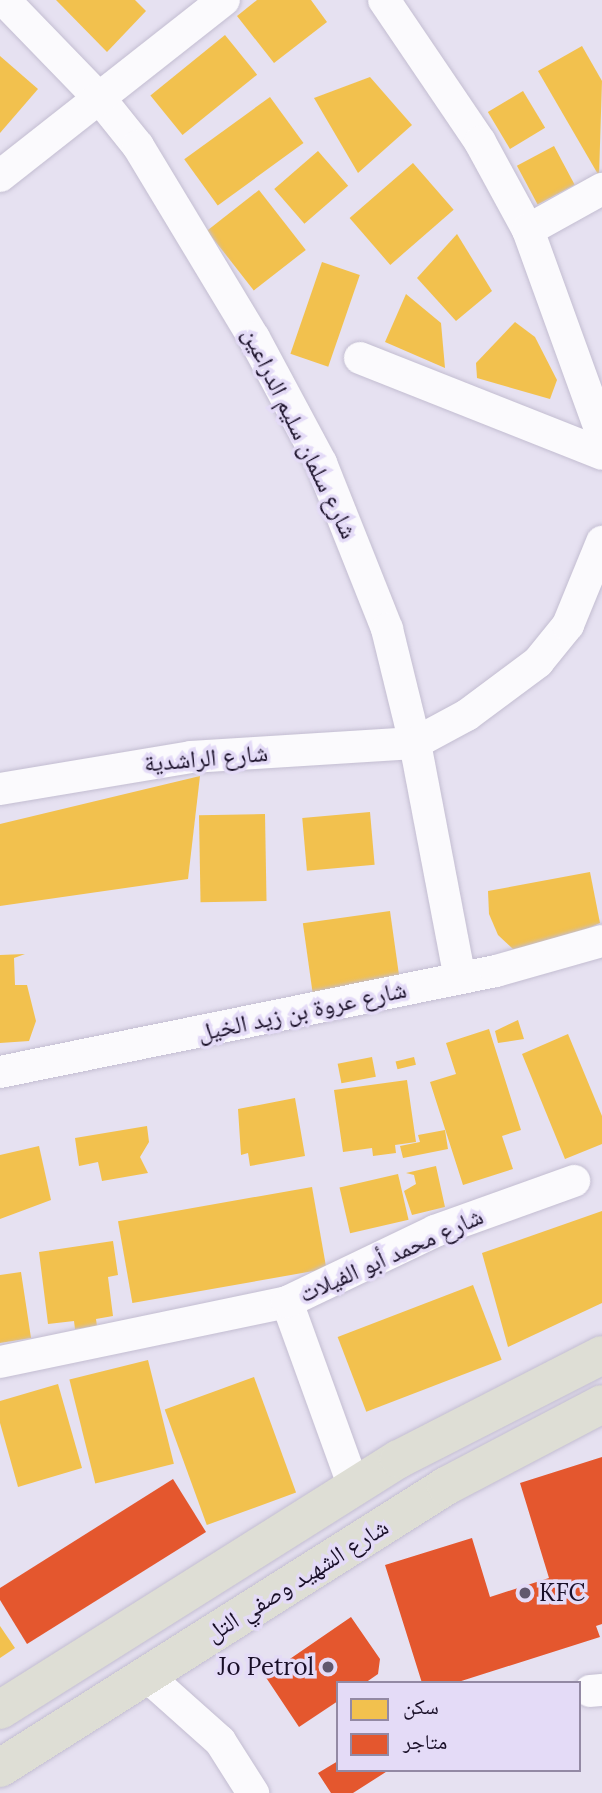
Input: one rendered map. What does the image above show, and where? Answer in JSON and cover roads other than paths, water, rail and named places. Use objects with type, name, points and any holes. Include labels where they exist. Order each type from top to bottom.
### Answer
[{"type":"main road","name":"شارع الشهيد وصفي التل","points":[[0,1710],[354,1487],[497,1407],[602,1355]]},
{"type":"main road","name":"شارع الشهيد وصفي التل","points":[[0,1768],[446,1486],[602,1404]]},
{"type":"street","name":"شارع سلمان سليم الدراعين","points":[[4,0],[101,100],[138,146],[191,230],[321,463],[387,629],[415,743],[460,978]]},
{"type":"street","points":[[0,176],[101,100],[224,0]]},
{"type":"street","points":[[384,0],[480,142],[528,230],[602,434]]},
{"type":"street","points":[[528,230],[602,188]]},
{"type":"street","points":[[360,358],[602,454]]},
{"type":"street","points":[[415,743],[477,708],[538,662],[568,625],[602,542]]},
{"type":"street","name":"شارع الراشدية","points":[[0,789],[191,757],[415,743]]},
{"type":"street","name":"شارع عروة بن زيد الخيل","points":[[0,1072],[460,978],[602,941]]},
{"type":"street","name":"شارع محمد أبو الفيلات","points":[[0,1362],[286,1302],[435,1231],[575,1181]]},
{"type":"street","name":"شارع محمد أبو الفيلات","points":[[286,1302],[354,1487]]},
{"type":"street","points":[[148,1676],[220,1741],[253,1793]]},
{"type":"place","name":"KFC","points":[[525,1593]]},
{"type":"place","name":"Jo Petrol","points":[[328,1667]]}]
